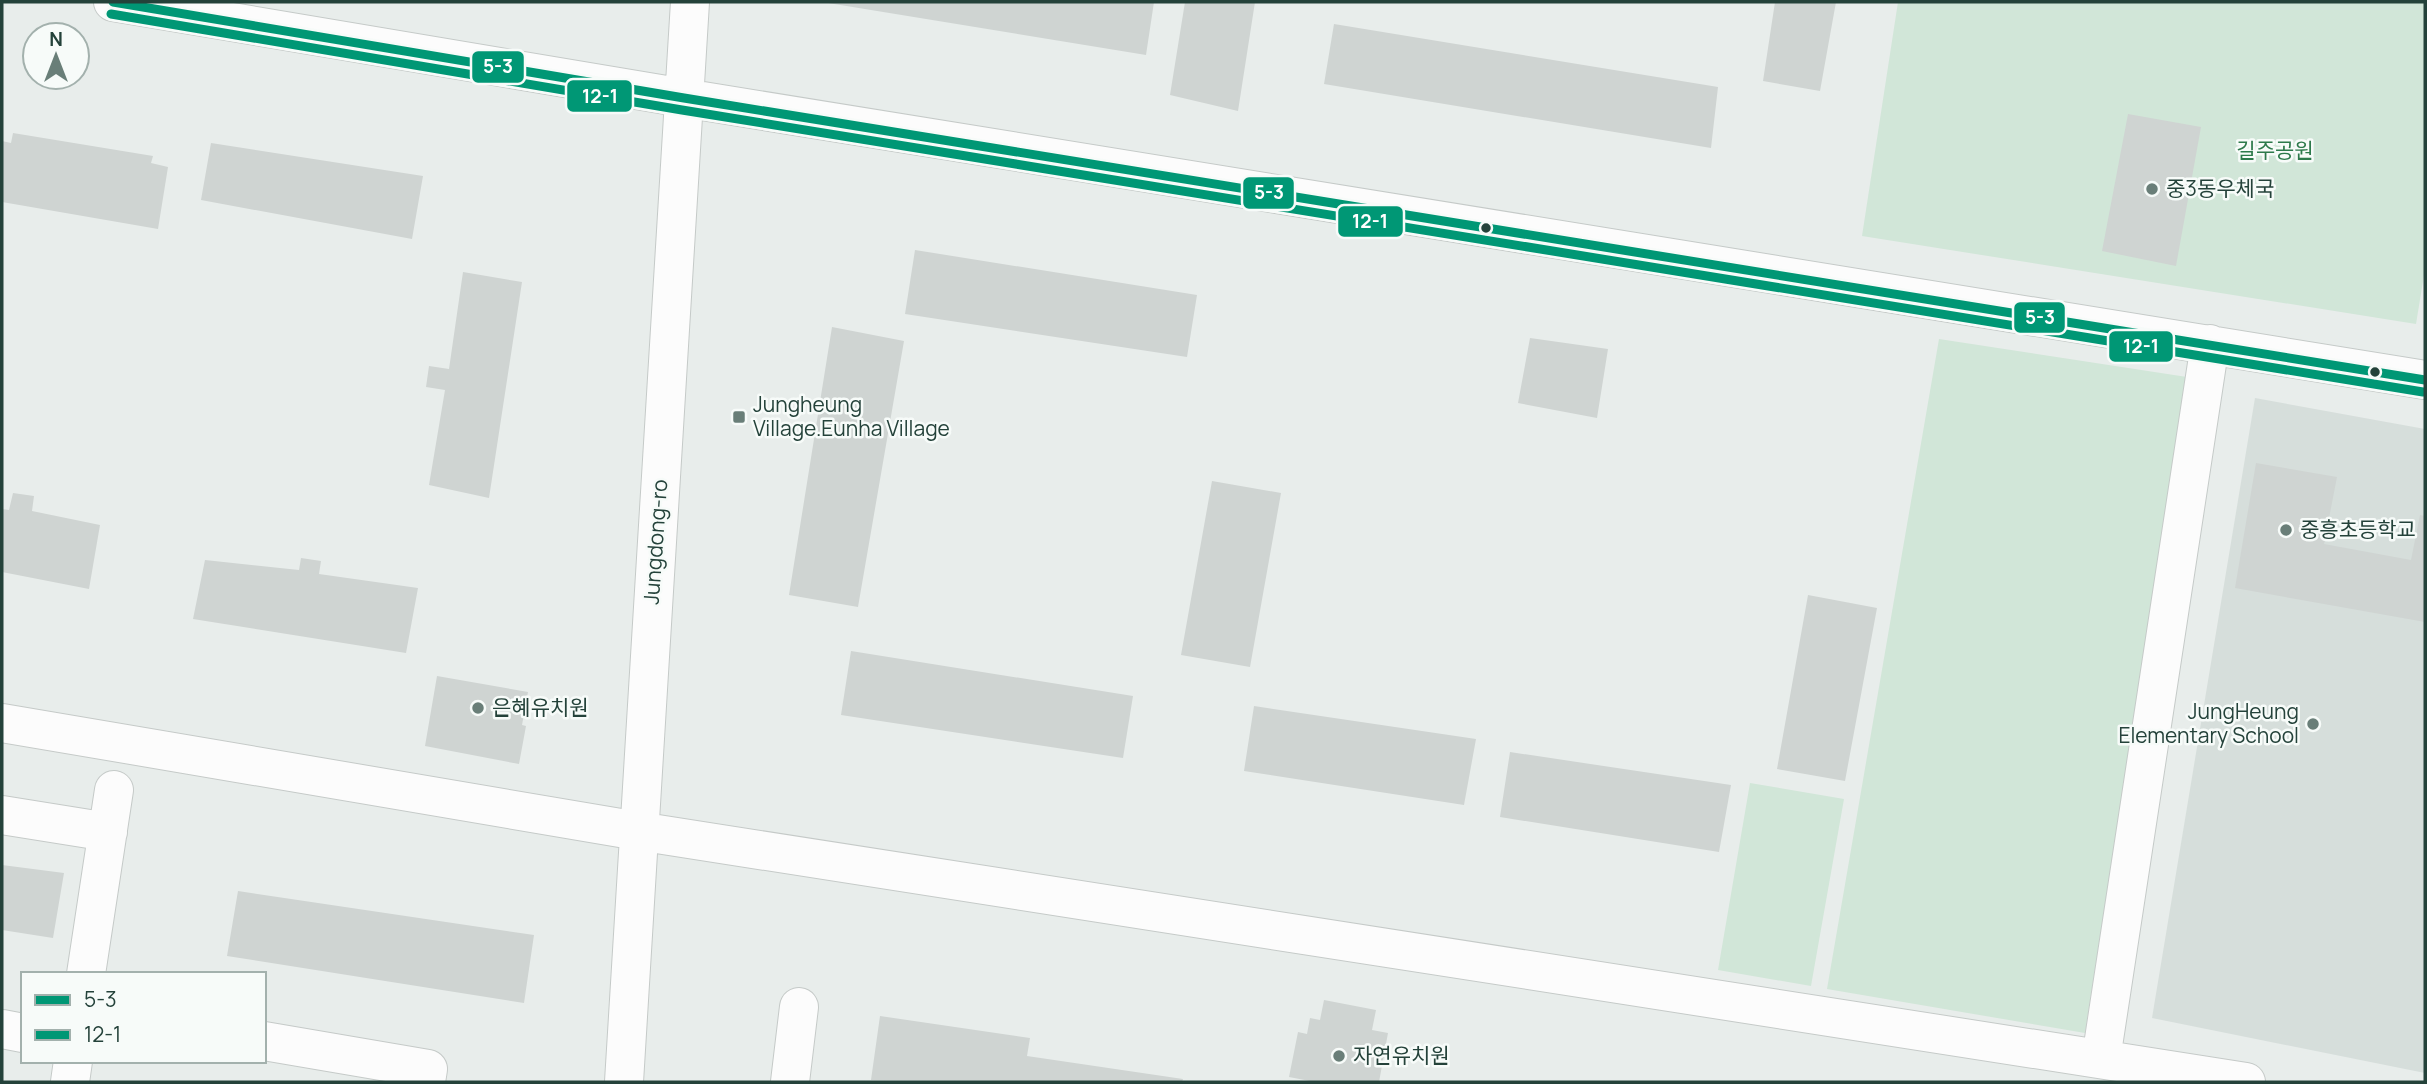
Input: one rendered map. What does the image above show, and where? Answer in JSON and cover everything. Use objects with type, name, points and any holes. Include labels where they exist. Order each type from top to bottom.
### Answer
[{"type":"street","points":[[113,2],[684,98],[2425,380]]},
{"type":"street","name":"Jungdong-ro","points":[[627,1082],[638,831],[690,2]]},
{"type":"street","points":[[2101,1059],[2210,344]]},
{"type":"street","points":[[2,723],[638,831],[2101,1059],[2197,1078],[2246,1082]]},
{"type":"street","points":[[86,972],[114,790]]},
{"type":"street","points":[[2,814],[108,832]]},
{"type":"street","points":[[790,1082],[799,1007]]},
{"type":"street","points":[[2,1029],[21,1033]]},
{"type":"street","points":[[266,1041],[428,1069],[426,1082]]},
{"type":"street","points":[[70,1082],[73,1063]]},
{"type":"shaded area","name":"JungHeung Elementary School","points":[[2255,398],[2425,429],[2425,1073],[2152,1018]]},
{"type":"green space","name":"길주공원","points":[[1898,2],[2425,2],[2425,269],[2416,324],[1862,236]]},
{"type":"green space","points":[[1939,339],[2187,377],[2085,1033],[1827,989]]},
{"type":"green space","points":[[1750,783],[1844,799],[1811,986],[1718,970]]},
{"type":"building","points":[[822,2],[1154,2],[1146,55]]},
{"type":"building","points":[[1185,2],[1255,2],[1238,111],[1170,95]]},
{"type":"building","points":[[1775,2],[1836,2],[1820,91],[1763,81]]},
{"type":"building","points":[[1334,24],[1718,87],[1711,148],[1324,84]]},
{"type":"building","name":"중3동우체국","points":[[2128,114],[2201,127],[2176,266],[2102,251]]},
{"type":"building","points":[[13,133],[153,156],[151,163],[168,167],[158,229],[2,202],[2,141],[11,143]]},
{"type":"building","points":[[211,143],[423,176],[412,239],[201,200]]},
{"type":"building","points":[[915,250],[1197,295],[1187,357],[905,314]]},
{"type":"building","points":[[463,272],[522,282],[489,498],[429,485],[445,390],[426,387],[429,366],[449,369]]},
{"type":"building","points":[[832,327],[904,341],[858,607],[789,595]]},
{"type":"building","points":[[1530,338],[1608,349],[1597,418],[1518,403]]},
{"type":"building","name":"중흥초등학교","points":[[2256,463],[2337,477],[2324,544],[2411,560],[2420,515],[2425,516],[2425,622],[2235,588]]},
{"type":"building","points":[[1212,481],[1281,493],[1250,667],[1181,655]]},
{"type":"building","points":[[13,493],[34,496],[32,511],[100,525],[89,589],[2,572],[2,509],[9,510]]},
{"type":"building","points":[[301,558],[321,561],[319,574],[418,588],[406,653],[193,619],[205,560],[299,570]]},
{"type":"building","points":[[1808,595],[1877,608],[1845,781],[1777,769]]},
{"type":"building","points":[[851,651],[1133,696],[1123,758],[841,715]]},
{"type":"building","name":"은혜유치원","points":[[437,676],[528,692],[522,725],[526,726],[519,764],[425,746]]},
{"type":"building","points":[[1254,706],[1476,739],[1464,805],[1244,771]]},
{"type":"building","points":[[1510,752],[1731,785],[1719,852],[1500,817]]},
{"type":"building","points":[[2,865],[64,873],[53,938],[2,930]]},
{"type":"building","points":[[238,891],[534,935],[524,1003],[227,956]]},
{"type":"building","name":"자연유치원","points":[[1324,1000],[1376,1010],[1372,1030],[1388,1033],[1379,1082],[1315,1082],[1289,1077],[1298,1032],[1307,1034],[1310,1018],[1320,1020]]},
{"type":"building","points":[[880,1016],[1030,1038],[1027,1056],[1183,1079],[1182,1082],[871,1080]]},
{"type":"transit line","name":"5-3","points":[[113,2],[684,98],[2425,380]]},
{"type":"transit line","name":"12-1","points":[[111,14],[682,110],[2423,392]]},
{"type":"place","name":"중3동우체국","points":[[2152,189]]},
{"type":"place","name":"Jungheung Village.Eunha Village","points":[[739,417]]},
{"type":"place","name":"중흥초등학교","points":[[2286,530]]},
{"type":"place","name":"은혜유치원","points":[[478,708]]},
{"type":"place","name":"JungHeung Elementary School","points":[[2313,724]]},
{"type":"place","name":"자연유치원","points":[[1339,1056]]}]
